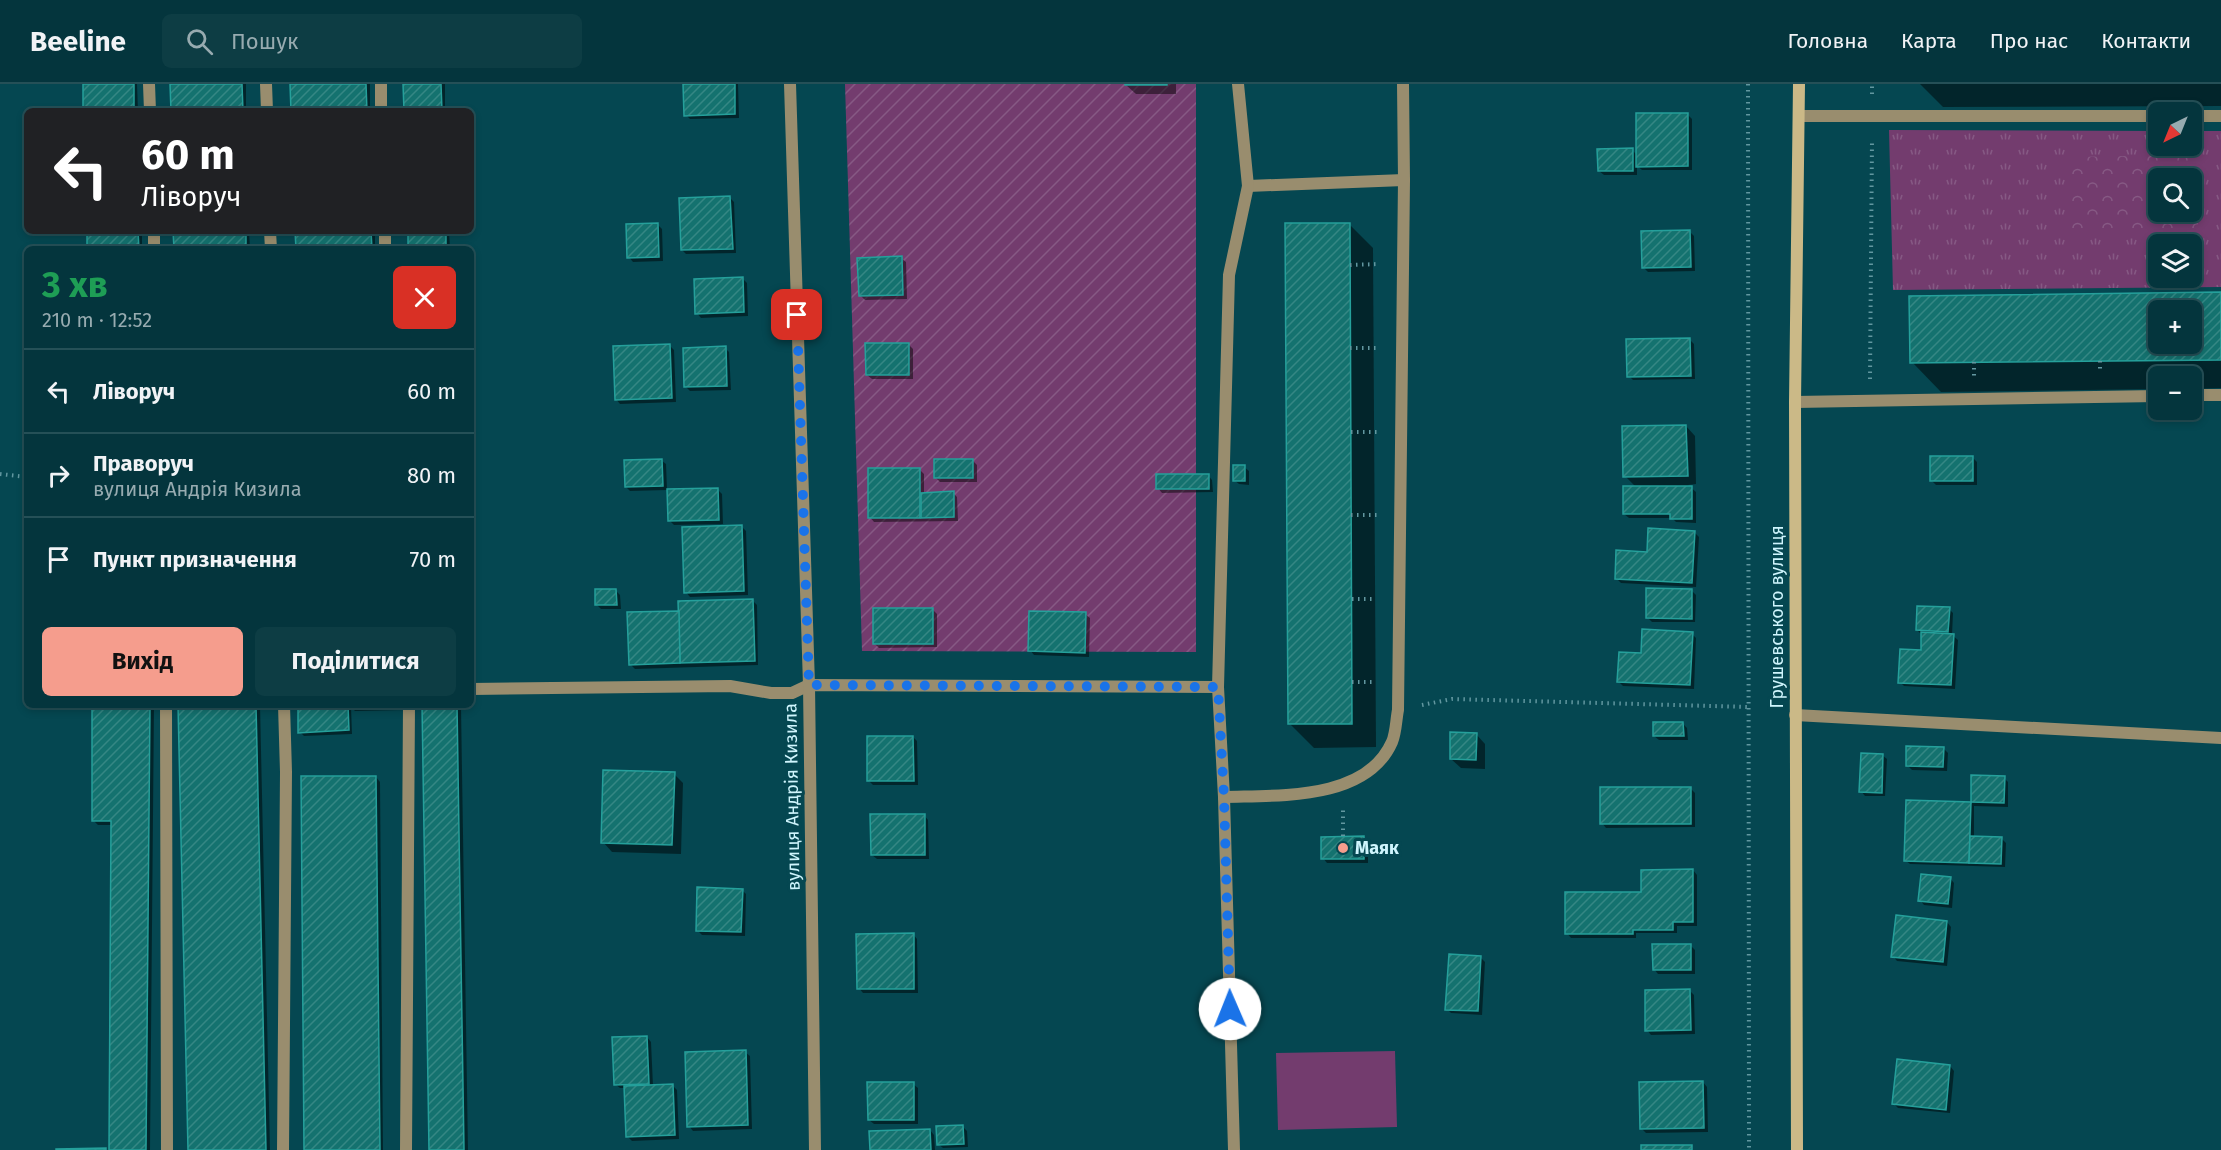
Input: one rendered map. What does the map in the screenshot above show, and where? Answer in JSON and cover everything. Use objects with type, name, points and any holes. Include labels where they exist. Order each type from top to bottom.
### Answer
[{"type":"street","points":[[149,84],[150,108]]},
{"type":"street","points":[[266,84],[267,108]]},
{"type":"street","points":[[381,84],[381,108]]},
{"type":"street","name":"вулиця Андрія Кизила","points":[[790,84],[809,685],[815,1150]]},
{"type":"street","points":[[1234,1150],[1224,797],[1218,687],[1229,275],[1248,186],[1238,84]]},
{"type":"street","points":[[1224,797],[1308,794],[1343,785],[1378,765],[1393,741],[1398,710],[1403,84]]},
{"type":"street","name":"Грушевського вулиця","points":[[1797,1150],[1795,402],[1799,84]]},
{"type":"street","points":[[1799,116],[2148,116]]},
{"type":"street","points":[[2202,116],[2221,116]]},
{"type":"street","points":[[1248,186],[1404,180]]},
{"type":"street","points":[[2202,395],[2221,395]]},
{"type":"street","points":[[1795,402],[2148,396]]},
{"type":"street","points":[[474,689],[730,686],[771,693],[792,693],[809,685],[1218,687]]},
{"type":"street","points":[[166,708],[167,1150]]},
{"type":"street","points":[[283,1150],[286,772],[284,708]]},
{"type":"street","points":[[406,1150],[409,708]]},
{"type":"street","points":[[1795,715],[2221,738]]},
{"type":"path","points":[[1748,84],[1749,1150]]},
{"type":"path","points":[[1870,400],[1872,84]]},
{"type":"path","points":[[0,474],[24,477]]},
{"type":"path","points":[[1398,710],[1452,699],[1750,707]]},
{"type":"green space","points":[[845,84],[1196,84],[1196,652],[862,651]]},
{"type":"green space","points":[[1889,130],[2148,131],[2148,156],[2202,156],[2202,131],[2221,131],[2221,287],[2202,287],[2202,234],[2148,234],[2148,288],[1893,290]]},
{"type":"green space","points":[[2197,156],[2197,168],[2148,168],[2148,222],[2198,222],[2198,230],[2071,232],[2069,157]]},
{"type":"green space","points":[[1395,1051],[1397,1127],[1278,1130],[1276,1053]]},
{"type":"building","points":[[83,84],[134,84],[134,108],[83,108]]},
{"type":"building","points":[[170,84],[242,84],[243,108],[171,108]]},
{"type":"building","points":[[290,84],[366,84],[367,108],[291,108]]},
{"type":"building","points":[[403,84],[441,84],[442,108],[404,108]]},
{"type":"building","points":[[683,84],[735,84],[735,114],[684,116]]},
{"type":"building","points":[[1167,84],[1167,85],[1125,85]]},
{"type":"building","points":[[1636,113],[1688,113],[1688,166],[1636,167]]},
{"type":"building","points":[[1633,148],[1633,171],[1598,171],[1597,149]]},
{"type":"building","points":[[730,196],[733,249],[681,250],[679,198]]},
{"type":"building","points":[[658,223],[659,257],[627,258],[626,224]]},
{"type":"building","points":[[1285,223],[1350,223],[1352,724],[1288,724]]},
{"type":"building","points":[[1690,230],[1691,267],[1642,268],[1641,231]]},
{"type":"building","points":[[87,234],[138,234],[139,246],[87,246]]},
{"type":"building","points":[[173,234],[246,234],[246,246],[174,246]]},
{"type":"building","points":[[295,234],[371,234],[372,246],[296,246]]},
{"type":"building","points":[[408,234],[446,234],[446,246],[408,246]]},
{"type":"building","points":[[902,256],[903,295],[859,296],[857,258]]},
{"type":"building","points":[[743,277],[744,312],[695,314],[694,279]]},
{"type":"building","points":[[2221,292],[2221,360],[1910,363],[1909,296]]},
{"type":"building","points":[[1690,338],[1691,376],[1627,377],[1626,339]]},
{"type":"building","points":[[865,343],[909,343],[909,375],[866,375]]},
{"type":"building","points":[[670,344],[672,398],[615,400],[613,346]]},
{"type":"building","points":[[726,346],[727,386],[684,387],[683,348]]},
{"type":"building","points":[[1686,425],[1688,476],[1623,477],[1622,426]]},
{"type":"building","points":[[1930,456],[1973,456],[1973,481],[1930,481]]},
{"type":"building","points":[[662,459],[663,486],[625,487],[624,460]]},
{"type":"building","points":[[934,459],[973,459],[973,478],[934,478]]},
{"type":"building","points":[[1233,465],[1245,465],[1245,481],[1233,481]]},
{"type":"building","points":[[868,468],[920,468],[920,518],[868,518]]},
{"type":"building","points":[[1156,474],[1209,474],[1209,489],[1156,489]]},
{"type":"building","points":[[1623,486],[1692,486],[1692,519],[1670,519],[1670,514],[1623,514]]},
{"type":"building","points":[[718,488],[719,520],[668,521],[667,489]]},
{"type":"building","points":[[954,491],[954,517],[921,518],[921,493]]},
{"type":"building","points":[[742,525],[744,591],[684,593],[682,527]]},
{"type":"building","points":[[1648,528],[1695,531],[1692,583],[1615,579],[1616,550],[1647,552]]},
{"type":"building","points":[[1646,588],[1692,589],[1692,619],[1646,618]]},
{"type":"building","points":[[595,589],[616,589],[617,605],[595,605]]},
{"type":"building","points":[[753,599],[755,661],[680,663],[678,601]]},
{"type":"building","points":[[1917,606],[1950,607],[1948,632],[1916,630]]},
{"type":"building","points":[[873,608],[933,608],[933,644],[873,644]]},
{"type":"building","points":[[679,611],[680,663],[629,665],[627,612]]},
{"type":"building","points":[[1029,611],[1086,612],[1085,653],[1028,651]]},
{"type":"building","points":[[1642,629],[1693,632],[1690,685],[1617,682],[1619,652],[1641,653]]},
{"type":"building","points":[[1921,632],[1954,634],[1951,685],[1898,683],[1900,649],[1921,650]]},
{"type":"building","points":[[92,708],[150,708],[146,1150],[109,1150],[111,821],[92,821]]},
{"type":"building","points":[[178,708],[256,708],[266,1150],[188,1150]]},
{"type":"building","points":[[298,708],[348,708],[349,730],[298,733]]},
{"type":"building","points":[[422,708],[457,708],[464,1150],[429,1150]]},
{"type":"building","points":[[1653,722],[1683,722],[1684,736],[1653,736]]},
{"type":"building","points":[[1450,732],[1477,733],[1476,760],[1450,759]]},
{"type":"building","points":[[867,736],[913,736],[914,781],[867,781]]},
{"type":"building","points":[[1906,746],[1944,747],[1943,767],[1906,766]]},
{"type":"building","points":[[1861,753],[1883,754],[1882,793],[1859,792]]},
{"type":"building","points":[[603,770],[675,772],[672,845],[601,843]]},
{"type":"building","points":[[1971,775],[2005,776],[2004,803],[1971,802]]},
{"type":"building","points":[[301,776],[376,776],[380,1150],[304,1150]]},
{"type":"building","points":[[1600,787],[1691,787],[1691,824],[1600,824]]},
{"type":"building","points":[[1906,800],[1971,802],[1969,863],[1904,861]]},
{"type":"building","points":[[870,814],[925,814],[925,855],[871,855]]},
{"type":"building","name":"Маяк","points":[[1364,836],[1364,859],[1321,859],[1321,837]]},
{"type":"building","points":[[1970,836],[2002,837],[2001,864],[1969,863]]},
{"type":"building","points":[[1693,869],[1693,922],[1673,922],[1673,930],[1633,930],[1633,934],[1565,934],[1565,892],[1641,892],[1641,870]]},
{"type":"building","points":[[1921,874],[1951,877],[1948,904],[1918,901]]},
{"type":"building","points":[[697,887],[743,889],[741,932],[696,931]]},
{"type":"building","points":[[1896,915],[1947,921],[1943,962],[1891,957]]},
{"type":"building","points":[[914,933],[914,989],[857,989],[856,934]]},
{"type":"building","points":[[1652,944],[1691,944],[1691,970],[1653,970]]},
{"type":"building","points":[[1449,954],[1481,956],[1478,1011],[1445,1010]]},
{"type":"building","points":[[1690,989],[1691,1030],[1645,1031],[1645,990]]},
{"type":"building","points":[[647,1036],[649,1084],[614,1085],[612,1037]]},
{"type":"building","points":[[746,1050],[748,1125],[687,1127],[685,1052]]},
{"type":"building","points":[[1897,1059],[1950,1065],[1946,1110],[1892,1104]]},
{"type":"building","points":[[1703,1081],[1704,1128],[1640,1129],[1639,1082]]},
{"type":"building","points":[[867,1082],[914,1082],[914,1120],[868,1120]]},
{"type":"building","points":[[673,1084],[675,1135],[626,1137],[624,1086]]},
{"type":"building","points":[[963,1125],[964,1144],[937,1145],[936,1126]]},
{"type":"building","points":[[930,1129],[931,1150],[870,1150],[869,1131]]},
{"type":"building","points":[[1641,1145],[1692,1145],[1692,1150],[1641,1150]]},
{"type":"building","points":[[106,1148],[106,1150],[56,1150],[56,1149]]},
{"type":"place","name":"Маяк","points":[[1343,848]]},
{"type":"route","points":[[797,315],[809,685],[1218,687],[1224,797],[1230,1009]]}]
